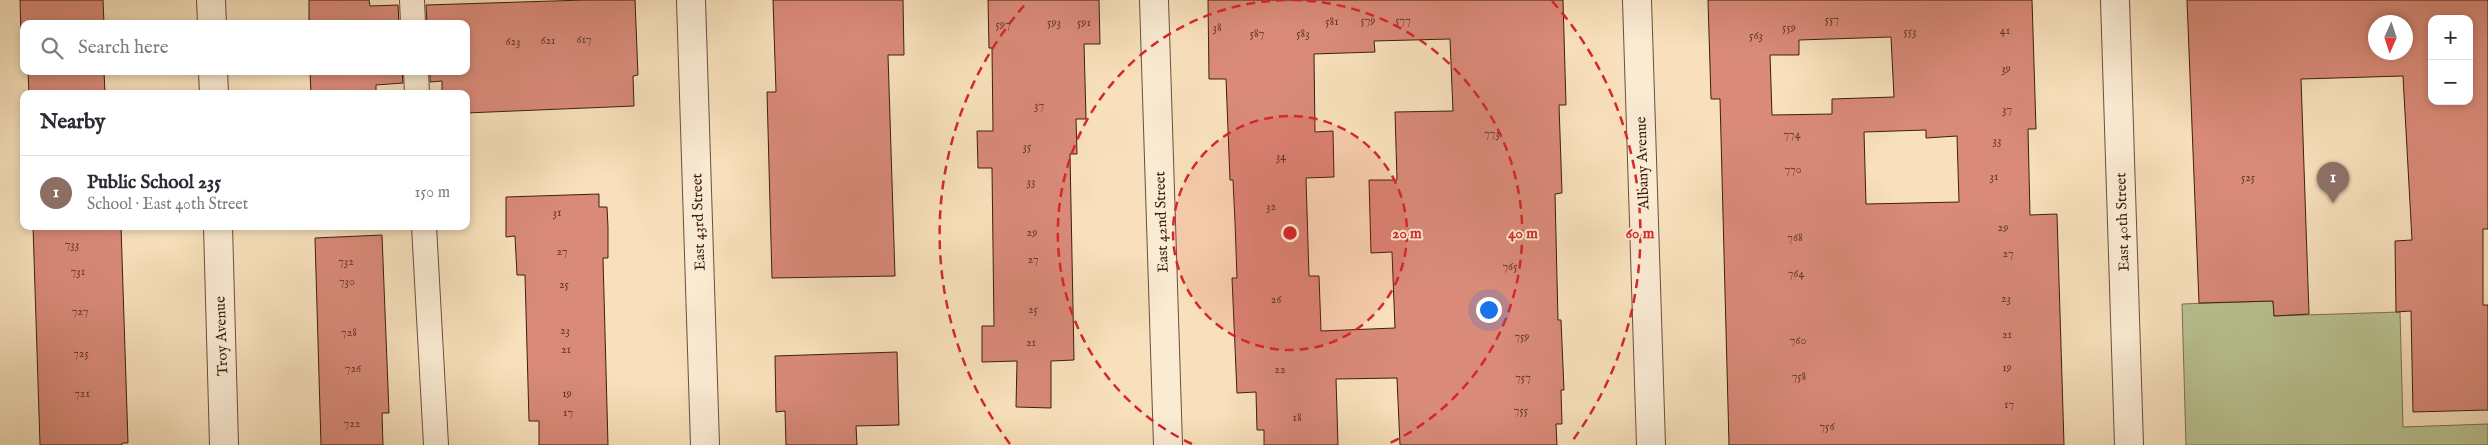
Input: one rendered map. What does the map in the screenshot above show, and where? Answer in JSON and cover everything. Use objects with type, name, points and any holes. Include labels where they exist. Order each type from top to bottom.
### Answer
[{"type":"street","points":[[211,0],[212,20]]},
{"type":"street","name":"East 43rd Street","points":[[691,0],[706,445]]},
{"type":"street","name":"East 42nd Street","points":[[1154,0],[1168,445]]},
{"type":"street","name":"Albany Avenue","points":[[1637,0],[1651,445]]},
{"type":"street","name":"East 40th Street","points":[[2115,0],[2129,445]]},
{"type":"street","points":[[213,75],[214,90]]},
{"type":"street","name":"Troy Avenue","points":[[218,230],[224,445]]},
{"type":"lane","points":[[412,0],[413,20]]},
{"type":"lane","points":[[416,75],[417,90]]},
{"type":"lane","points":[[424,230],[436,445]]},
{"type":"green space","points":[[2273,301],[2274,316],[2400,312],[2403,427],[2488,424],[2488,445],[2186,445],[2182,304]]},
{"type":"building","points":[[20,0],[103,0],[104,20],[21,20]]},
{"type":"building","points":[[309,0],[369,0],[370,6],[398,5],[399,20],[309,20]]},
{"type":"building","points":[[635,0],[638,75],[633,76],[634,106],[470,113],[470,90],[442,90],[442,81],[430,82],[430,75],[470,75],[470,20],[427,20],[426,5]]},
{"type":"building","points":[[773,0],[903,0],[904,55],[888,55],[895,276],[772,278],[767,92],[776,92]]},
{"type":"building","points":[[988,0],[1099,0],[1100,44],[1084,44],[1086,119],[1076,119],[1077,154],[1070,154],[1074,360],[1051,361],[1051,408],[1016,407],[1017,361],[982,362],[982,326],[994,326],[992,168],[978,168],[977,131],[993,131],[992,48],[989,48]]},
{"type":"building","points":[[1208,0],[1563,0],[1566,105],[1559,105],[1562,193],[1555,194],[1558,320],[1561,320],[1564,390],[1561,390],[1562,424],[1556,424],[1557,445],[1400,445],[1397,378],[1336,379],[1338,445],[1264,445],[1264,430],[1257,430],[1256,392],[1237,393],[1232,278],[1237,278],[1233,180],[1230,180],[1226,79],[1209,79]],"holes":[[[1450,39],[1453,111],[1395,112],[1397,180],[1369,180],[1371,253],[1392,252],[1395,328],[1321,331],[1319,276],[1309,276],[1306,178],[1334,177],[1333,131],[1315,132],[1314,54],[1375,52],[1374,41]]]},
{"type":"building","points":[[1708,0],[2032,0],[2036,129],[2028,129],[2030,215],[2057,214],[2064,445],[1729,445],[1720,99],[1711,99]],"holes":[[[1891,37],[1894,97],[1832,99],[1832,114],[1772,115],[1770,55],[1799,55],[1799,40]],[[1926,130],[1926,138],[1957,136],[1959,202],[1866,204],[1864,132]]]},
{"type":"building","points":[[2187,0],[2488,0],[2488,229],[2483,229],[2483,305],[2488,305],[2488,410],[2413,412],[2411,311],[2396,312],[2395,241],[2412,240],[2403,76],[2301,79],[2309,314],[2274,316],[2273,301],[2199,303]]},
{"type":"building","points":[[28,75],[104,75],[105,90],[29,90]]},
{"type":"building","points":[[310,75],[402,75],[403,83],[376,85],[376,90],[311,90]]},
{"type":"building","points":[[599,194],[599,207],[607,207],[608,227],[608,258],[603,258],[608,445],[539,445],[539,421],[529,421],[525,275],[517,275],[515,236],[506,237],[506,197]]},
{"type":"building","points":[[33,230],[121,230],[128,443],[122,443],[122,445],[40,445]]},
{"type":"building","points":[[382,235],[389,413],[382,413],[383,445],[321,445],[315,238]]},
{"type":"building","points":[[897,352],[899,425],[856,426],[857,445],[786,445],[785,411],[776,412],[775,356]]},
{"type":"place","name":"Public School 235","points":[[2333,203]]}]
